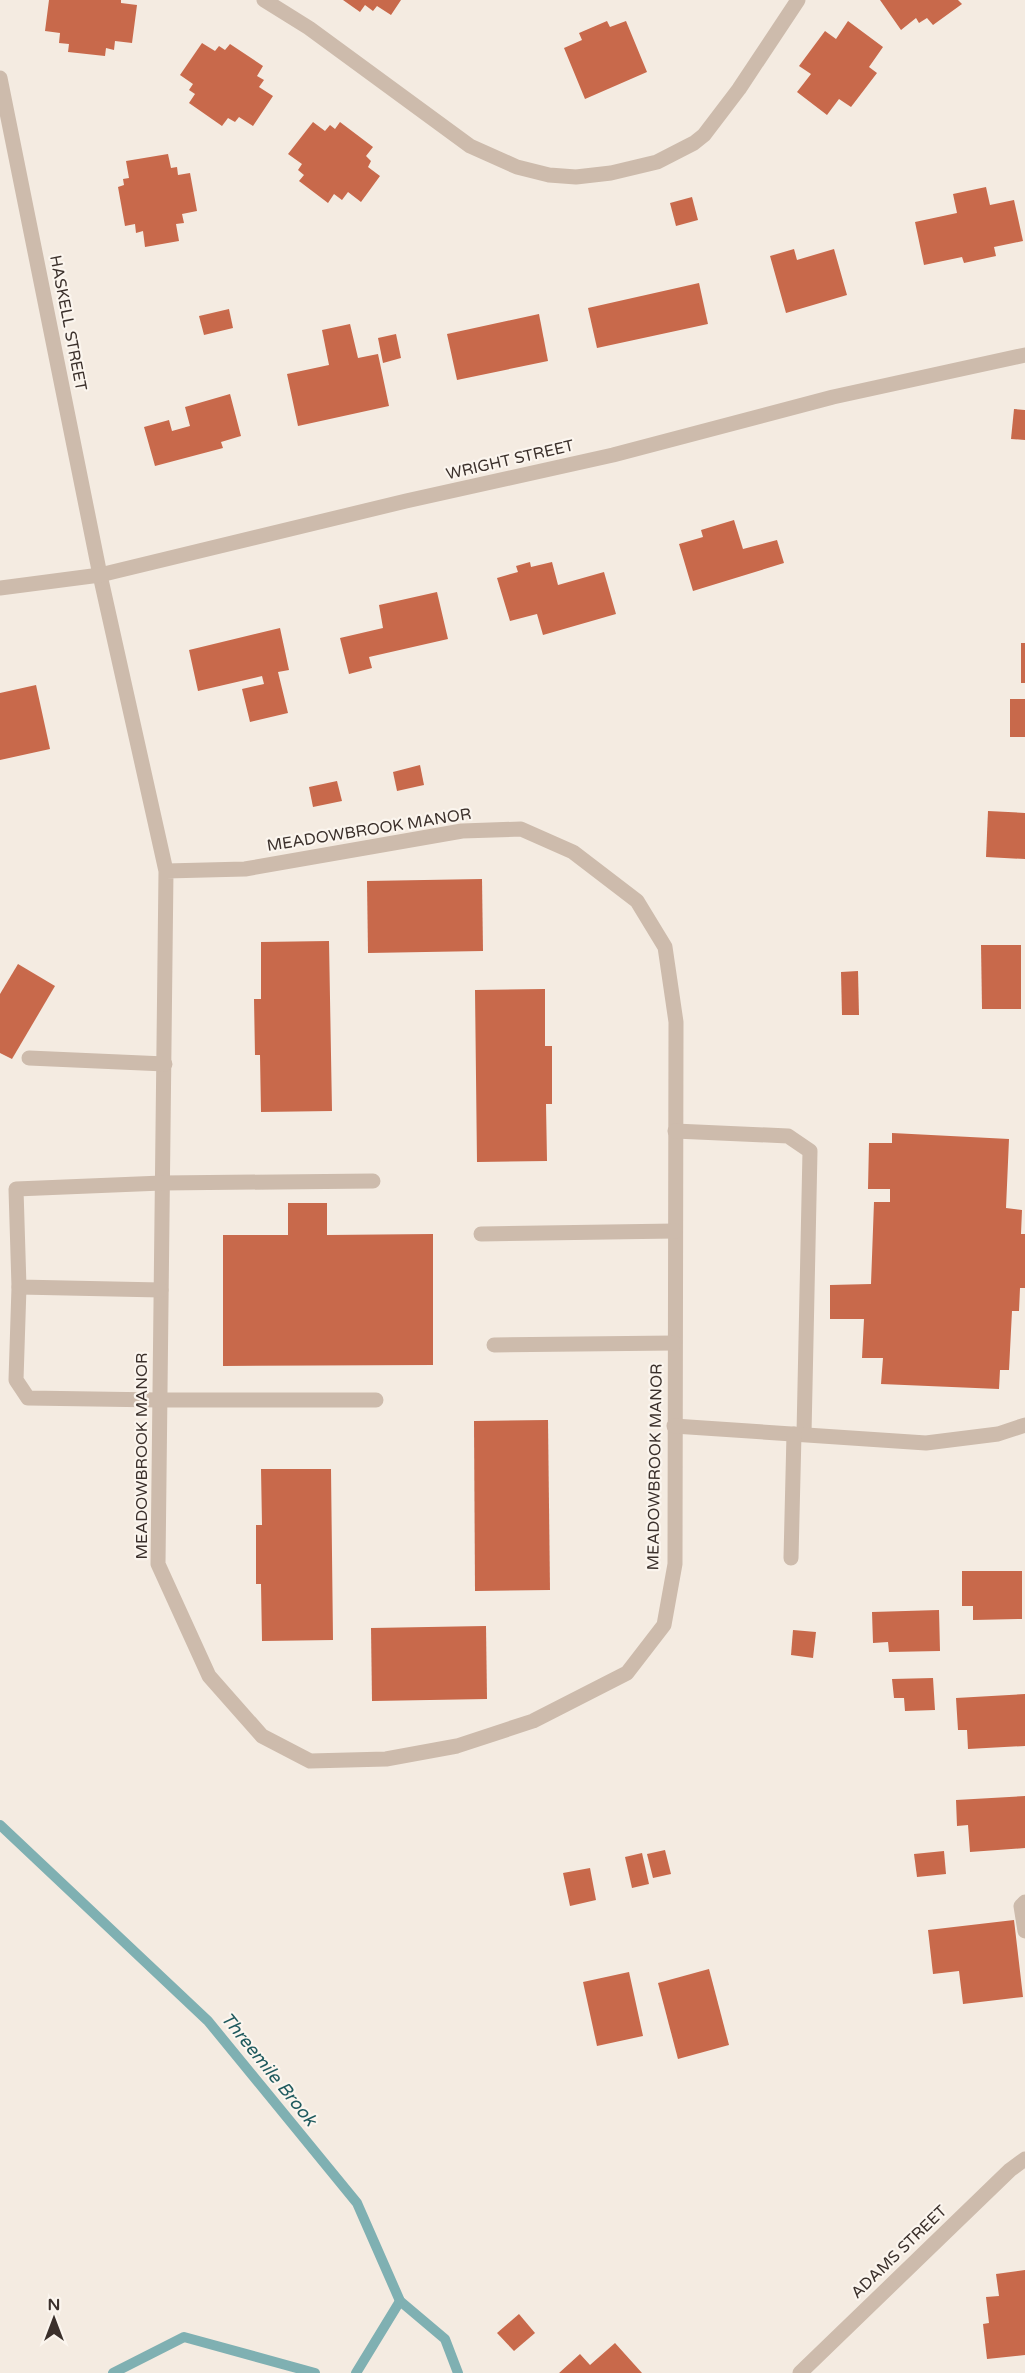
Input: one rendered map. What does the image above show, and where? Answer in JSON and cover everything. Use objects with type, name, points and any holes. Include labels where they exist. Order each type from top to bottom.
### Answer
[{"type":"street","points":[[264,0],[309,28],[470,146],[517,167],[576,177],[611,173],[657,162],[694,143],[704,135],[739,89],[798,0]]},
{"type":"street","name":"HASKELL STREET","points":[[0,78],[100,575]]},
{"type":"street","name":"WRIGHT STREET","points":[[0,588],[100,575],[406,501],[613,455],[833,397],[1025,354]]},
{"type":"street","name":"MEADOWBROOK MANOR","points":[[100,575],[166,871],[158,1564],[209,1677],[262,1736],[310,1761],[386,1759],[457,1746],[533,1721],[627,1673],[664,1625],[675,1564],[676,1022],[664,947],[637,901],[573,852],[521,829],[462,831],[245,869],[166,871]]},
{"type":"street","points":[[29,1058],[165,1064]]},
{"type":"street","points":[[675,1131],[788,1136],[810,1151],[799,1434],[791,1558]]},
{"type":"street","points":[[373,1181],[162,1183],[16,1189],[19,1287],[16,1380],[28,1398],[376,1400]]},
{"type":"street","points":[[481,1234],[675,1231]]},
{"type":"street","points":[[19,1287],[161,1290]]},
{"type":"street","points":[[494,1345],[674,1343]]},
{"type":"street","points":[[674,1425],[926,1443],[998,1434],[1025,1425]]},
{"type":"street","points":[[1025,1902],[1021,1906],[1025,1931]]},
{"type":"street","name":"ADAMS STREET","points":[[800,2373],[1010,2170],[1025,2159]]},
{"type":"building","points":[[49,0],[121,0],[121,3],[137,5],[132,43],[115,41],[114,50],[106,48],[105,56],[68,52],[69,44],[59,43],[60,33],[45,31]]},
{"type":"building","points":[[343,0],[401,0],[391,15],[377,6],[373,11],[365,5],[360,12]]},
{"type":"building","points":[[880,0],[958,0],[962,4],[933,25],[927,18],[919,23],[916,18],[901,30]]},
{"type":"building","points":[[607,21],[610,27],[626,21],[647,72],[585,99],[564,48],[582,40],[579,33]]},
{"type":"building","points":[[848,21],[883,47],[869,67],[877,73],[851,107],[839,99],[827,115],[797,92],[811,74],[799,66],[825,31],[836,39]]},
{"type":"building","points":[[202,43],[215,51],[219,46],[225,50],[230,44],[263,66],[257,76],[264,80],[259,87],[273,96],[253,126],[239,117],[235,122],[228,118],[222,126],[189,103],[195,94],[189,90],[193,84],[180,75]]},
{"type":"building","points":[[313,122],[325,131],[330,125],[335,129],[340,122],[373,147],[366,156],[371,161],[368,167],[380,176],[361,202],[348,192],[342,200],[334,194],[328,203],[299,181],[304,175],[298,170],[302,164],[288,154]]},
{"type":"building","points":[[168,154],[171,168],[177,167],[178,175],[190,173],[197,211],[182,214],[184,223],[176,224],[179,241],[145,247],[143,231],[136,233],[135,224],[125,226],[118,187],[124,185],[123,179],[129,178],[126,161]]},
{"type":"building","points":[[986,187],[990,205],[1014,200],[1023,241],[994,247],[996,256],[964,263],[962,257],[924,265],[915,222],[957,213],[953,194]]},
{"type":"building","points":[[692,197],[698,220],[676,226],[670,203]]},
{"type":"building","points":[[794,249],[797,260],[834,249],[847,295],[786,313],[770,256]]},
{"type":"building","points":[[699,283],[708,324],[597,348],[588,308]]},
{"type":"building","points":[[229,309],[233,328],[204,335],[199,316]]},
{"type":"building","points":[[539,314],[548,361],[457,380],[447,334]]},
{"type":"building","points":[[350,324],[358,358],[378,354],[389,406],[298,426],[287,374],[329,365],[322,330]]},
{"type":"building","points":[[396,334],[401,358],[383,363],[378,338]]},
{"type":"building","points":[[230,394],[241,436],[221,442],[223,448],[155,466],[144,427],[169,420],[172,431],[190,426],[185,407]]},
{"type":"building","points":[[1014,409],[1025,410],[1025,440],[1011,439]]},
{"type":"building","points":[[734,520],[743,549],[777,540],[784,563],[693,591],[679,544],[703,537],[701,530]]},
{"type":"building","points":[[530,562],[531,567],[552,562],[558,585],[604,572],[616,614],[543,635],[537,614],[510,621],[497,578],[518,572],[516,566]]},
{"type":"building","points":[[437,592],[448,639],[369,657],[372,668],[349,674],[340,638],[383,628],[379,605]]},
{"type":"building","points":[[280,628],[289,670],[278,672],[288,713],[250,722],[242,689],[264,684],[262,676],[198,691],[189,650]]},
{"type":"building","points":[[1021,643],[1025,643],[1025,683],[1021,683]]},
{"type":"building","points":[[36,685],[50,749],[0,760],[0,693]]},
{"type":"building","points":[[1010,699],[1025,699],[1025,737],[1010,737]]},
{"type":"building","points":[[420,765],[424,785],[397,791],[393,772]]},
{"type":"building","points":[[337,781],[342,801],[313,807],[309,787]]},
{"type":"building","points":[[988,811],[1025,813],[1025,859],[986,857]]},
{"type":"building","points":[[482,879],[483,951],[368,953],[367,881]]},
{"type":"building","points":[[329,941],[332,1111],[261,1112],[260,1055],[255,1055],[254,999],[261,999],[261,942]]},
{"type":"building","points":[[981,945],[1021,945],[1021,1009],[982,1009]]},
{"type":"building","points":[[18,964],[55,986],[12,1059],[0,1053],[0,994]]},
{"type":"building","points":[[858,971],[859,1015],[842,1015],[841,972]]},
{"type":"building","points":[[545,989],[545,1046],[552,1046],[552,1104],[546,1104],[547,1161],[477,1162],[475,990]]},
{"type":"building","points":[[892,1133],[1009,1139],[1006,1208],[1022,1210],[1021,1234],[1025,1234],[1025,1288],[1020,1288],[1019,1311],[1012,1311],[1009,1370],[1000,1370],[999,1389],[881,1384],[883,1358],[862,1358],[864,1319],[830,1319],[830,1285],[871,1284],[874,1202],[890,1202],[890,1189],[868,1189],[869,1143],[892,1143]]},
{"type":"building","points":[[288,1203],[327,1203],[327,1235],[433,1234],[433,1365],[223,1366],[223,1235],[288,1235]]},
{"type":"building","points":[[548,1420],[550,1590],[475,1591],[474,1421]]},
{"type":"building","points":[[261,1469],[331,1469],[333,1640],[262,1641],[261,1584],[256,1584],[256,1525],[262,1525]]},
{"type":"building","points":[[962,1571],[1022,1571],[1022,1619],[973,1620],[973,1606],[962,1606]]},
{"type":"building","points":[[939,1610],[940,1651],[889,1652],[888,1642],[873,1643],[872,1612]]},
{"type":"building","points":[[486,1626],[487,1699],[372,1701],[371,1628]]},
{"type":"building","points":[[793,1630],[816,1632],[813,1658],[791,1655]]},
{"type":"building","points":[[933,1678],[935,1710],[905,1711],[904,1698],[894,1698],[892,1679]]},
{"type":"building","points":[[1025,1694],[1025,1746],[968,1749],[967,1730],[958,1730],[956,1698]]},
{"type":"building","points":[[1025,1796],[1025,1848],[970,1852],[968,1825],[957,1826],[956,1800]]},
{"type":"building","points":[[665,1850],[671,1874],[653,1878],[647,1854]]},
{"type":"building","points":[[944,1851],[946,1874],[917,1877],[914,1854]]},
{"type":"building","points":[[642,1853],[649,1884],[632,1888],[625,1857]]},
{"type":"building","points":[[590,1868],[596,1900],[570,1906],[563,1873]]},
{"type":"building","points":[[1014,1920],[1023,1997],[963,2004],[959,1971],[933,1974],[928,1930]]},
{"type":"building","points":[[709,1969],[729,2045],[678,2059],[658,1983]]},
{"type":"building","points":[[629,1972],[643,2036],[597,2046],[583,1982]]},
{"type":"building","points":[[1025,2270],[1025,2355],[987,2359],[983,2324],[989,2323],[986,2297],[999,2296],[996,2274]]},
{"type":"building","points":[[519,2314],[535,2333],[514,2351],[497,2333]]},
{"type":"building","points":[[615,2343],[642,2373],[559,2373],[580,2354],[590,2365]]},
{"type":"waterway","name":"Threemile Brook","points":[[0,1825],[208,2021],[357,2203],[400,2301],[445,2339],[458,2373]]},
{"type":"waterway","points":[[356,2373],[400,2301]]},
{"type":"waterway","points":[[113,2373],[184,2337],[315,2373]]}]
